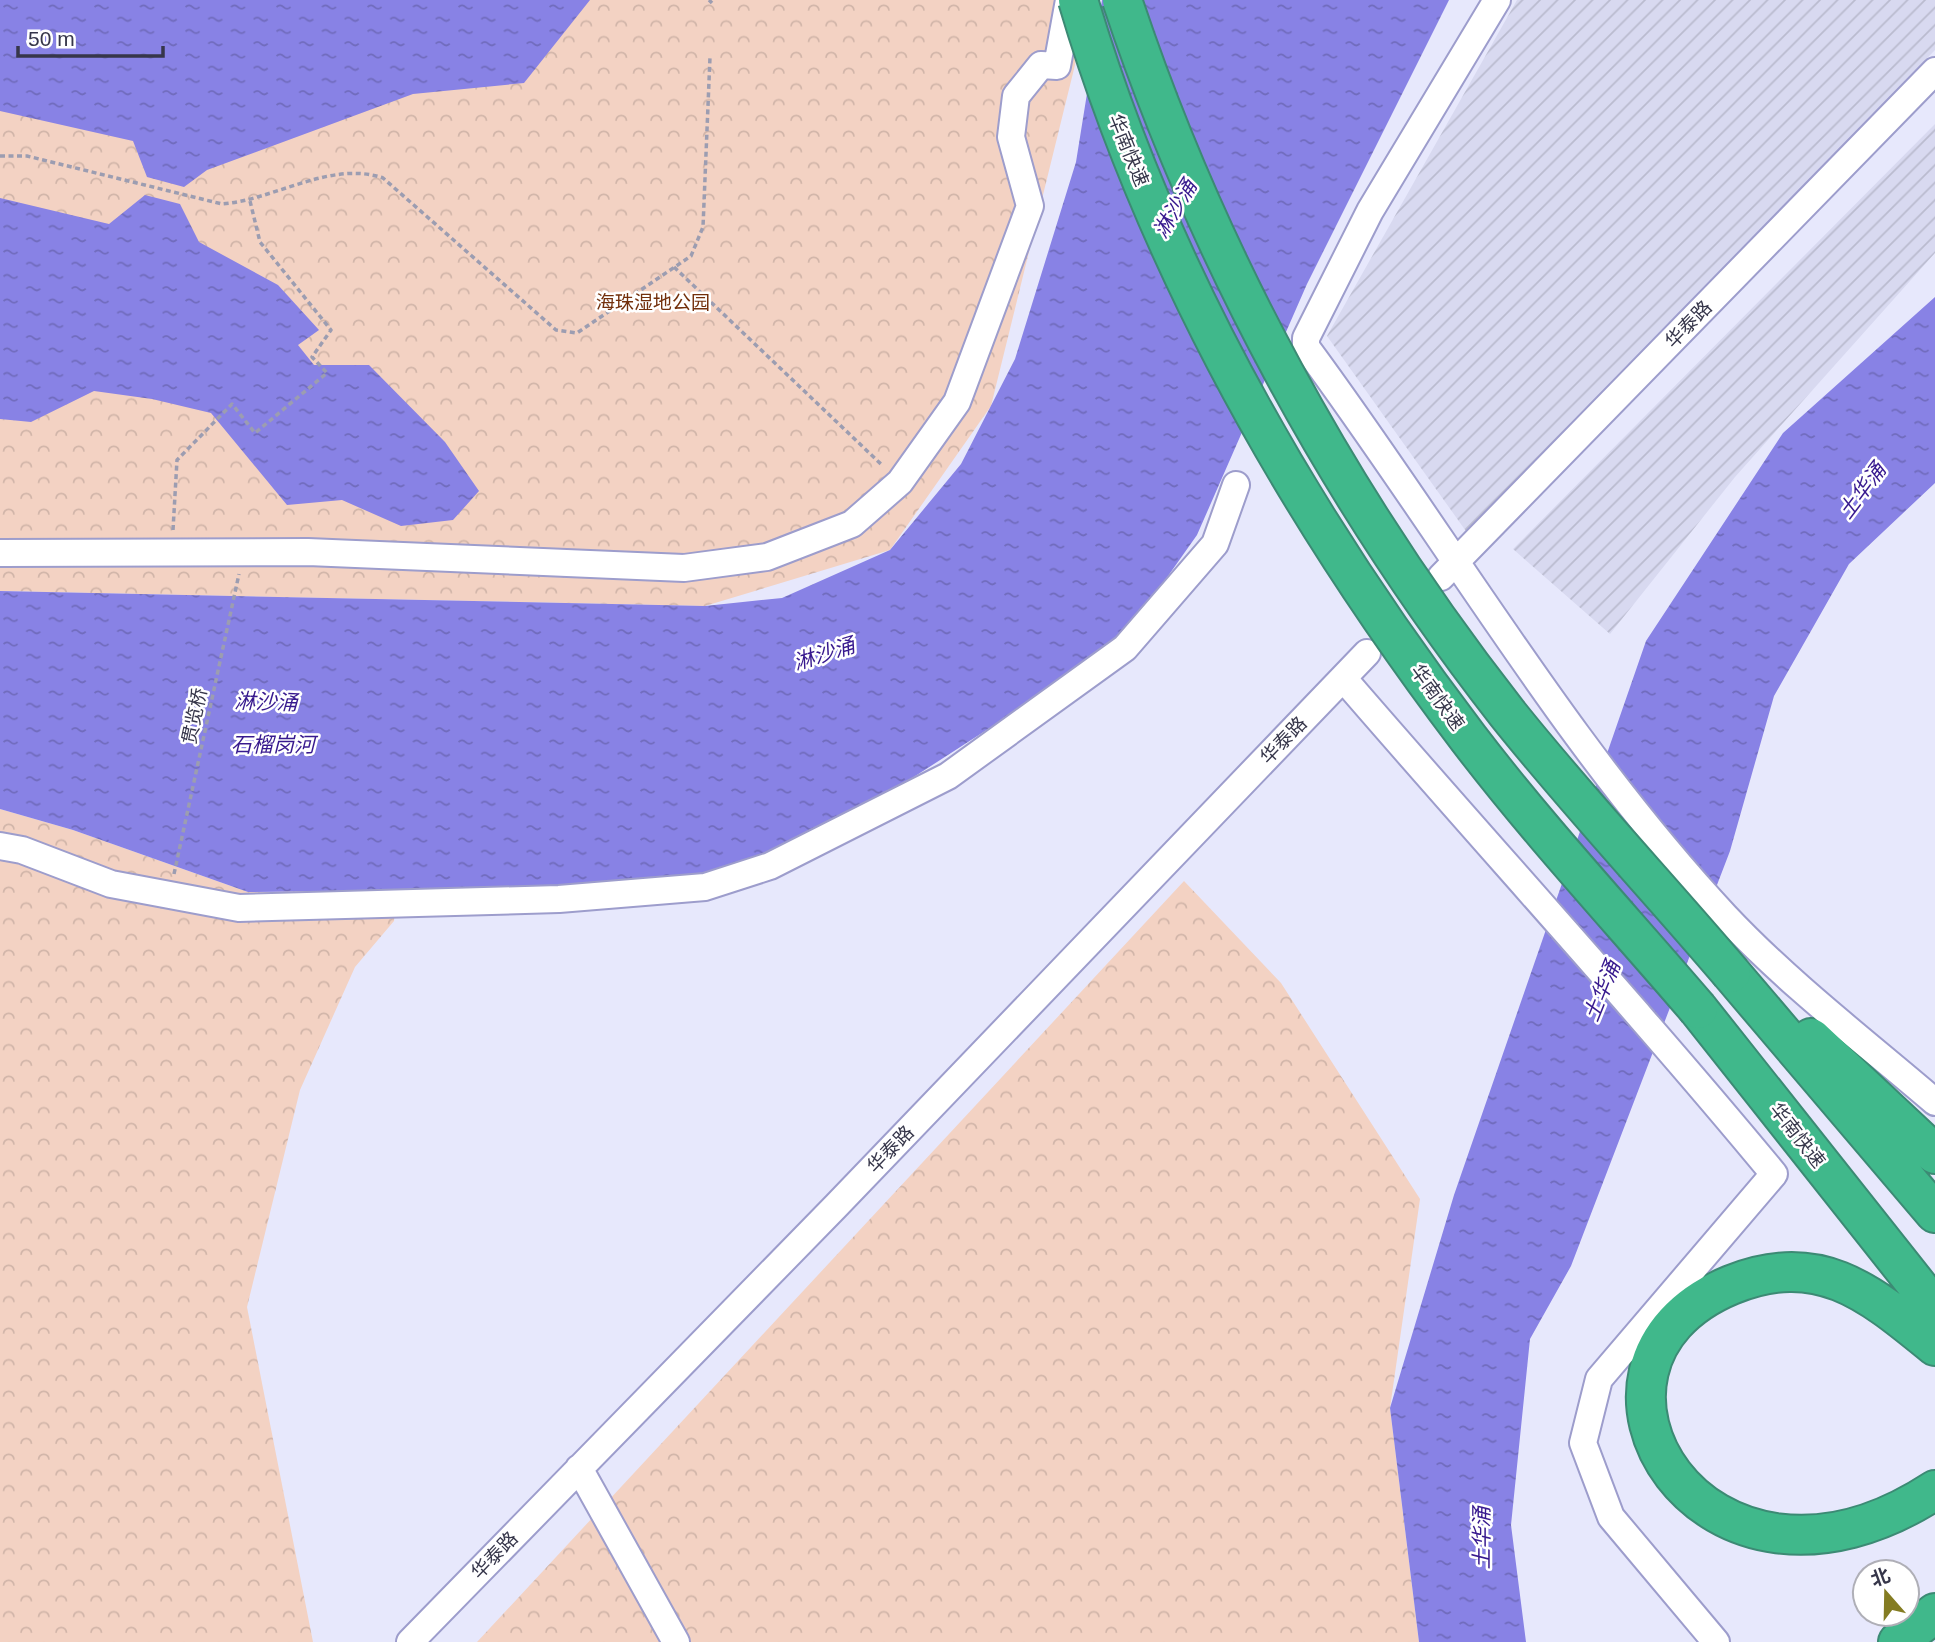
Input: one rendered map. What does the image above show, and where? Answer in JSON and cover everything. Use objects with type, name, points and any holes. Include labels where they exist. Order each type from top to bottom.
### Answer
[{"type":"highway","name":"华南快速","points":[[1078,0],[1101,79],[1131,159],[1177,261],[1232,370],[1335,550],[1470,741],[1698,1009],[1935,1308]]},
{"type":"highway","points":[[1122,0],[1143,63],[1184,162],[1241,286],[1340,472],[1421,594],[1508,713],[1935,1213]]},
{"type":"highway","points":[[1731,973],[1859,1080],[1935,1154]]},
{"type":"highway","points":[[1935,1346],[1866,1292],[1828,1276],[1797,1272],[1755,1277],[1725,1288],[1698,1305],[1666,1340],[1653,1368],[1646,1408],[1651,1452],[1663,1480],[1693,1517],[1732,1544],[1766,1554],[1802,1557],[1822,1554],[1871,1536],[1935,1490]]},
{"type":"highway","points":[[1899,1642],[1935,1615]]},
{"type":"street","points":[[0,553],[308,552],[684,568],[767,557],[852,524],[900,482],[957,402],[1030,206],[1010,137],[1016,96],[1041,65],[1057,65],[1069,0]]},
{"type":"street","points":[[1497,0],[1370,211],[1306,338],[1306,347],[1449,569],[1588,752],[1726,917],[1798,984],[1935,1102]]},
{"type":"street","name":"华泰路","points":[[1449,569],[1935,71]]},
{"type":"street","points":[[0,846],[22,850],[111,884],[239,908],[559,899],[705,887],[770,866],[948,776],[1125,648],[1214,544],[1236,485]]},
{"type":"street","name":"华泰路","points":[[410,1642],[1367,653]]},
{"type":"street","points":[[1343,678],[1540,906],[1666,1043],[1774,1174],[1599,1379],[1583,1443],[1611,1517],[1717,1642]]},
{"type":"street","points":[[579,1468],[676,1642]]},
{"type":"path","points":[[0,156],[27,156],[222,204],[250,200],[292,185],[365,172],[383,178],[556,330],[577,333],[691,256],[703,227],[710,57]]},
{"type":"path","points":[[172,552],[177,460],[232,404],[255,433],[327,373],[312,357],[331,330],[260,242],[250,200]]},
{"type":"path","points":[[674,268],[900,482]]},
{"type":"path","name":"贯览桥","points":[[174,876],[242,562]]},
{"type":"shaded area","points":[[1517,0],[1935,0],[1935,50],[1468,534],[1327,336]]},
{"type":"shaded area","points":[[1935,124],[1935,253],[1735,477],[1610,634],[1513,549]]},
{"type":"green space","name":"海珠湿地公园","points":[[0,0],[1091,0],[991,406],[890,550],[705,606],[0,591]]},
{"type":"green space","points":[[0,809],[73,830],[248,892],[396,890],[394,921],[355,967],[300,1090],[247,1307],[313,1642],[0,1642]]},
{"type":"green space","points":[[1184,881],[1281,983],[1420,1199],[1390,1408],[1419,1642],[477,1642]]},
{"type":"water","points":[[0,0],[590,0],[524,83],[413,94],[207,170],[184,187],[147,177],[133,141],[0,111]]},
{"type":"water","name":"石榴岗河","points":[[1102,0],[1449,0],[1307,284],[1197,535],[1120,644],[875,802],[725,872],[598,888],[248,892],[73,830],[0,809],[0,591],[705,606],[782,598],[890,550],[961,464],[1015,359],[1076,162]]},
{"type":"water","points":[[145,195],[180,204],[199,242],[278,285],[319,330],[298,345],[314,365],[369,365],[445,442],[479,491],[453,520],[401,526],[342,500],[287,505],[211,413],[152,399],[94,391],[31,422],[0,419],[0,198],[109,224]]},
{"type":"water","name":"土华涌","points":[[1935,297],[1935,483],[1849,564],[1774,696],[1730,851],[1571,1266],[1530,1339],[1511,1525],[1526,1642],[1419,1642],[1390,1408],[1454,1195],[1646,641],[1783,433]]},
{"type":"water label","name":"淋沙涌","points":[[1175,209]]},
{"type":"water label","name":"淋沙涌","points":[[824,654]]},
{"type":"water label","name":"淋沙涌","points":[[266,702]]}]
